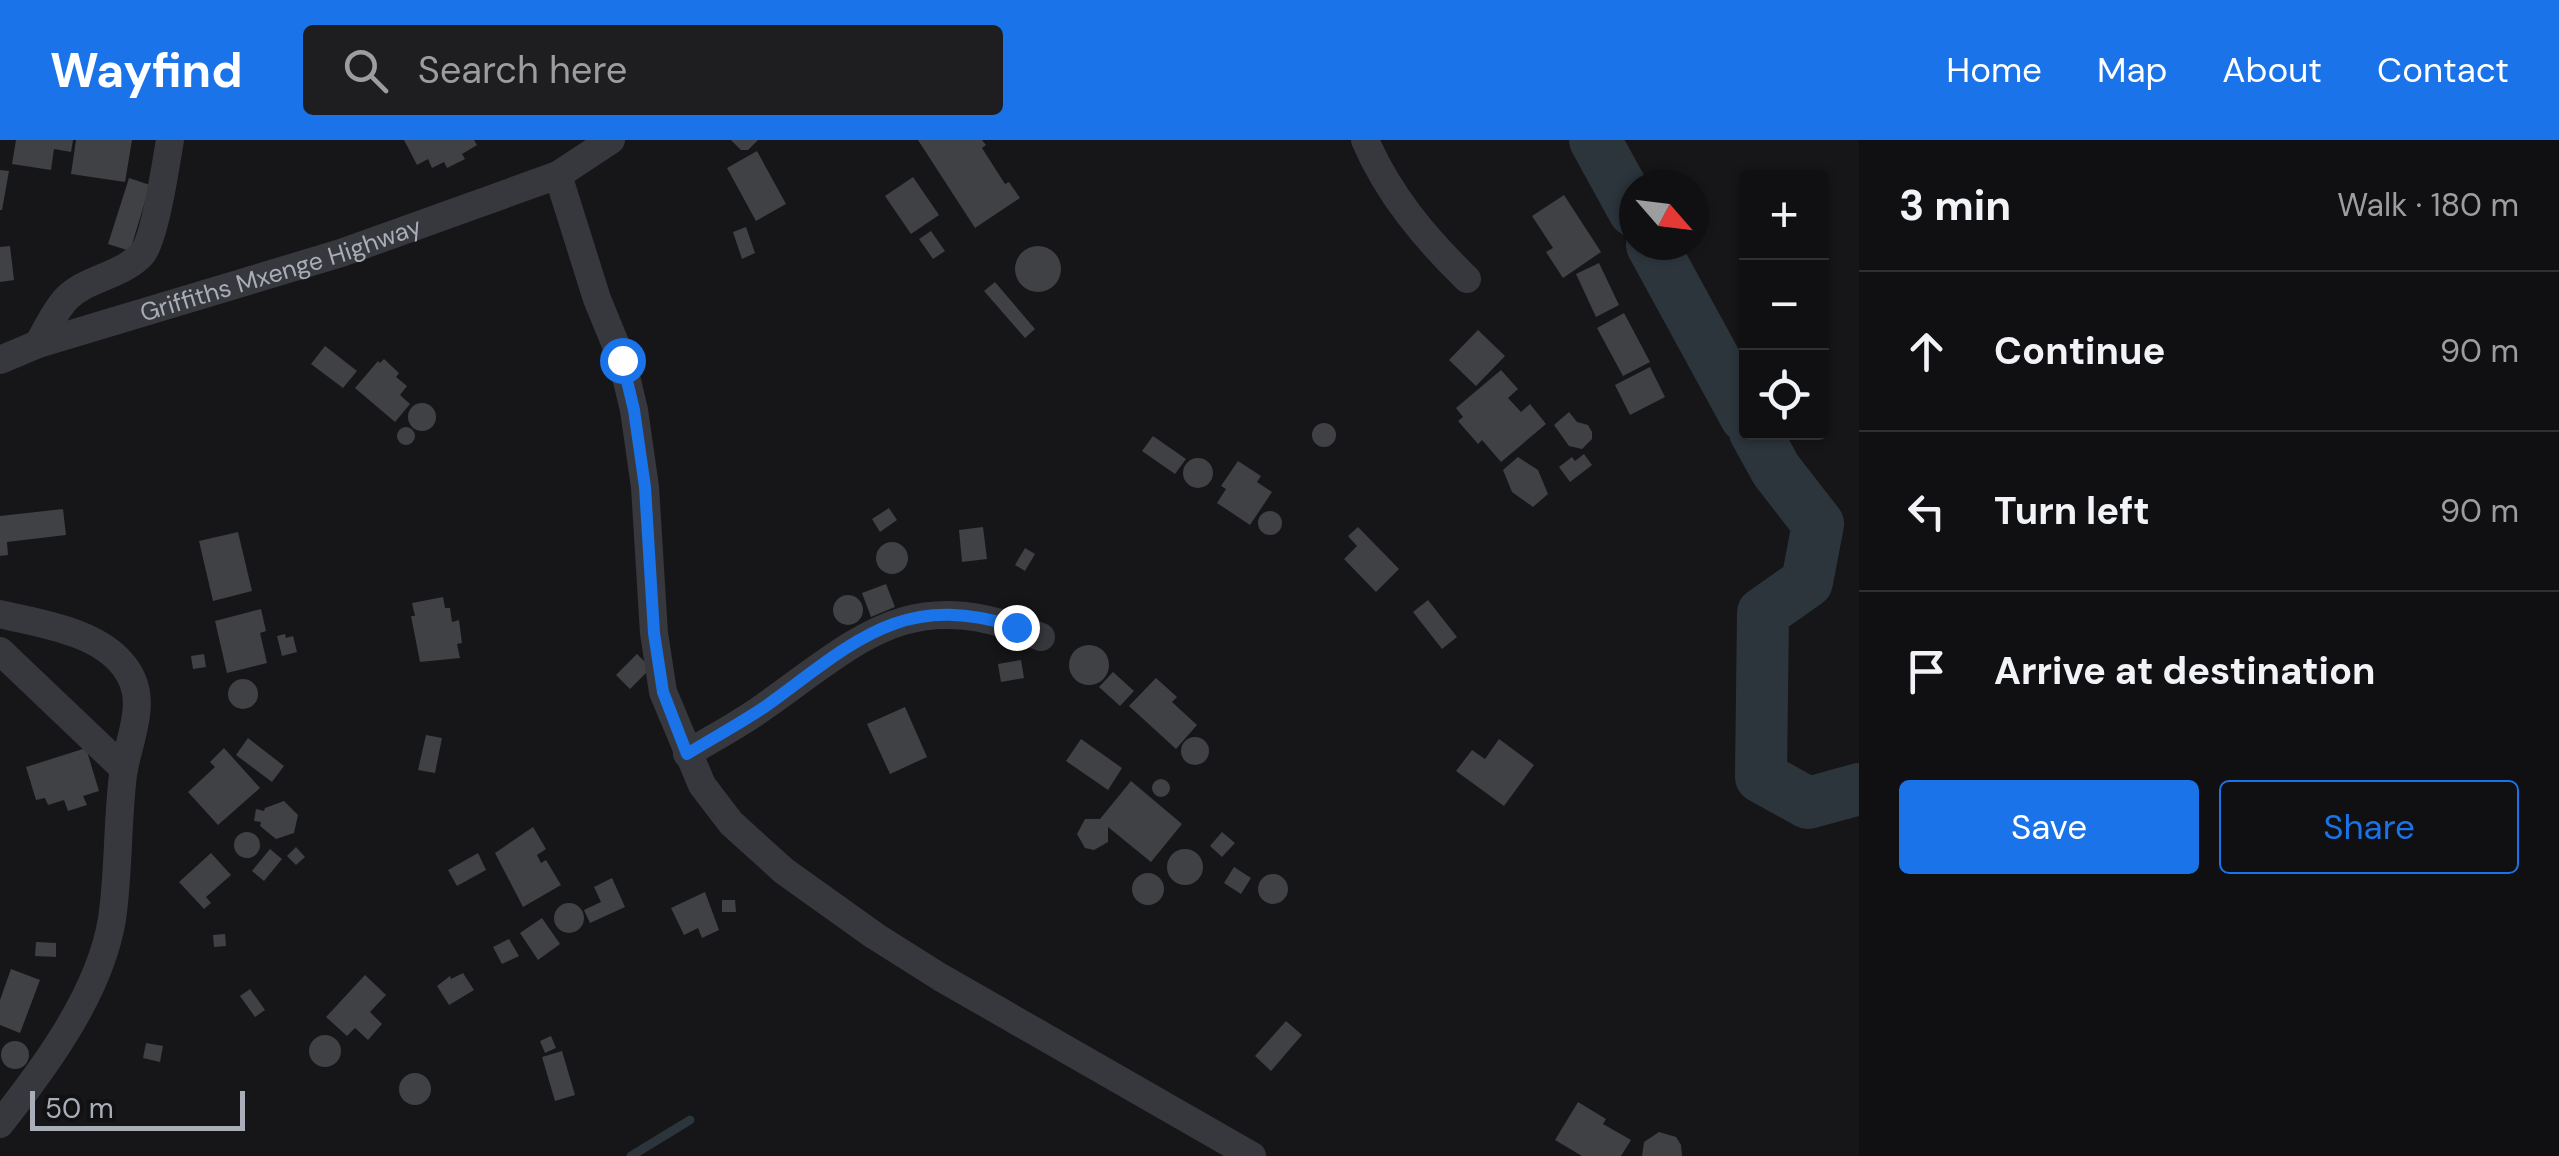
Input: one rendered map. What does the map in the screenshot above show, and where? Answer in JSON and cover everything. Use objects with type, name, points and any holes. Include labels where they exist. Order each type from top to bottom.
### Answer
[{"type":"street","points":[[38,344],[69,296],[117,272],[141,254],[151,231],[170,140]]},
{"type":"street","name":"Griffiths Mxenge Highway","points":[[0,360],[38,344],[341,254],[558,175],[610,140]]},
{"type":"street","points":[[1365,140],[1378,171],[1416,224],[1467,279]]},
{"type":"street","points":[[558,175],[597,300],[622,360],[634,410],[645,487],[654,633],[663,692],[702,785],[731,824],[784,870],[860,925],[940,977],[1252,1156]]},
{"type":"street","points":[[687,754],[887,624],[957,613],[996,621],[1041,637]]},
{"type":"street","points":[[0,614],[78,635],[109,650],[126,668],[137,691],[135,730],[124,770],[111,922],[96,967],[62,1040],[0,1124]]},
{"type":"street","points":[[0,651],[124,770]]},
{"type":"building","points":[[16,140],[73,140],[71,152],[54,149],[51,170],[12,164]]},
{"type":"building","points":[[76,140],[132,140],[125,182],[71,174]]},
{"type":"building","points":[[404,140],[474,140],[477,145],[462,154],[465,159],[447,168],[444,162],[432,168],[428,159],[417,165]]},
{"type":"building","points":[[731,140],[758,140],[748,150],[741,150]]},
{"type":"building","points":[[918,140],[982,140],[986,145],[982,148],[1005,184],[1009,182],[1020,198],[975,228]]},
{"type":"building","points":[[757,151],[786,204],[756,221],[727,168]]},
{"type":"building","points":[[0,170],[9,171],[2,210],[0,210]]},
{"type":"building","points":[[913,177],[939,215],[911,234],[885,196]]},
{"type":"building","points":[[129,178],[150,185],[130,251],[108,244]]},
{"type":"building","points":[[1564,195],[1601,252],[1563,278],[1546,252],[1553,248],[1532,216]]},
{"type":"building","points":[[746,227],[755,253],[742,259],[733,232]]},
{"type":"building","points":[[931,231],[945,251],[933,259],[919,239]]},
{"type":"building","points":[[10,246],[14,280],[0,282],[0,247]]},
{"type":"building","points":[[1038,246],[1054,253],[1061,269],[1054,285],[1038,292],[1022,285],[1015,269],[1022,253]]},
{"type":"building","points":[[1599,263],[1619,305],[1596,317],[1576,274]]},
{"type":"building","points":[[995,282],[1035,329],[1025,338],[984,291]]},
{"type":"building","points":[[1624,313],[1650,362],[1623,376],[1597,328]]},
{"type":"building","points":[[1478,330],[1505,356],[1476,386],[1449,360]]},
{"type":"building","points":[[325,346],[357,371],[343,388],[311,364]]},
{"type":"building","points":[[384,359],[407,386],[400,395],[410,404],[395,422],[355,388]]},
{"type":"building","points":[[1650,367],[1665,397],[1630,415],[1615,385]]},
{"type":"building","points":[[1501,370],[1518,389],[1508,398],[1521,412],[1530,404],[1546,424],[1501,462],[1458,421],[1463,417],[1456,408]]},
{"type":"building","points":[[422,403],[432,407],[436,417],[432,427],[422,431],[412,427],[408,417],[412,407]]},
{"type":"building","points":[[1569,412],[1592,432],[1592,439],[1582,449],[1569,446],[1554,425]]},
{"type":"building","points":[[1324,423],[1336,435],[1324,447],[1312,435]]},
{"type":"building","points":[[406,427],[415,436],[406,445],[397,436]]},
{"type":"building","points":[[1153,436],[1186,459],[1175,474],[1142,451]]},
{"type":"building","points":[[1584,454],[1592,465],[1570,482],[1559,467]]},
{"type":"building","points":[[1518,457],[1538,470],[1548,494],[1533,507],[1512,492],[1503,470]]},
{"type":"building","points":[[1198,458],[1209,462],[1213,473],[1209,484],[1198,488],[1187,484],[1183,473],[1187,462]]},
{"type":"building","points":[[1238,461],[1261,476],[1257,482],[1272,492],[1250,525],[1217,503],[1226,489],[1221,486]]},
{"type":"building","points":[[889,508],[897,520],[880,532],[872,519]]},
{"type":"building","points":[[63,509],[66,535],[7,542],[8,555],[0,556],[0,516]]},
{"type":"building","points":[[1270,511],[1279,514],[1279,532],[1270,535],[1261,532],[1258,523],[1261,514]]},
{"type":"building","points":[[983,527],[987,559],[962,562],[959,530]]},
{"type":"building","points":[[1358,527],[1399,569],[1376,592],[1344,559],[1357,546],[1348,536]]},
{"type":"building","points":[[238,532],[252,591],[213,601],[199,541]]},
{"type":"building","points":[[892,542],[903,547],[908,558],[903,569],[892,574],[881,569],[876,558],[881,547]]},
{"type":"building","points":[[1025,548],[1035,554],[1025,571],[1015,565]]},
{"type":"building","points":[[886,584],[895,607],[871,617],[862,593]]},
{"type":"building","points":[[848,595],[862,604],[863,610],[854,624],[848,625],[834,616],[833,610],[842,596]]},
{"type":"building","points":[[443,597],[452,622],[459,620],[460,658],[420,662],[412,603]]},
{"type":"building","points":[[1428,600],[1457,637],[1442,649],[1413,612]]},
{"type":"building","points":[[261,609],[266,631],[260,633],[267,663],[227,673],[215,621]]},
{"type":"building","points":[[285,634],[286,638],[293,636],[297,652],[282,656],[277,636]]},
{"type":"building","points":[[1089,645],[1103,651],[1109,665],[1103,679],[1089,685],[1075,679],[1069,665],[1075,651]]},
{"type":"building","points":[[204,654],[206,667],[193,669],[191,656]]},
{"type":"building","points":[[637,654],[651,668],[630,689],[616,675]]},
{"type":"building","points":[[1021,660],[1024,678],[1001,682],[998,664]]},
{"type":"building","points":[[1113,672],[1134,691],[1120,706],[1099,687]]},
{"type":"building","points":[[1156,678],[1177,697],[1172,702],[1197,725],[1176,749],[1129,706]]},
{"type":"building","points":[[243,679],[254,683],[258,694],[254,705],[243,709],[232,705],[228,694],[232,683]]},
{"type":"building","points":[[905,707],[927,757],[890,774],[867,724]]},
{"type":"building","points":[[426,735],[442,738],[435,773],[418,770]]},
{"type":"building","points":[[1195,737],[1205,741],[1209,751],[1205,761],[1195,765],[1185,761],[1181,751],[1185,741]]},
{"type":"building","points":[[248,738],[284,766],[272,782],[236,755]]},
{"type":"building","points":[[1081,739],[1122,768],[1108,790],[1066,761]]},
{"type":"building","points":[[1499,739],[1534,765],[1504,806],[1456,771],[1472,750],[1485,759]]},
{"type":"building","points":[[86,748],[99,791],[83,796],[87,805],[68,811],[64,800],[48,805],[45,798],[36,800],[26,767]]},
{"type":"building","points":[[224,748],[260,788],[218,825],[188,792],[215,767],[210,762]]},
{"type":"building","points":[[1161,779],[1170,788],[1161,797],[1152,788]]},
{"type":"building","points":[[1131,781],[1182,824],[1151,862],[1108,827],[1108,842],[1094,850],[1085,848],[1077,834],[1085,819],[1100,819]]},
{"type":"building","points":[[284,801],[298,815],[294,833],[276,839],[260,826],[261,822],[254,821],[256,809],[264,811]]},
{"type":"building","points":[[533,827],[546,849],[537,855],[541,863],[546,860],[561,885],[523,907],[495,853]]},
{"type":"building","points":[[247,832],[256,836],[260,845],[256,854],[247,858],[238,854],[234,845],[238,836]]},
{"type":"building","points":[[1222,832],[1235,843],[1222,857],[1210,846]]},
{"type":"building","points":[[296,847],[305,857],[296,865],[287,856]]},
{"type":"building","points":[[270,849],[282,859],[264,881],[252,871]]},
{"type":"building","points":[[1185,849],[1197,855],[1203,867],[1197,879],[1185,885],[1173,879],[1167,867],[1173,855]]},
{"type":"building","points":[[211,853],[231,875],[206,897],[211,903],[204,909],[179,882]]},
{"type":"building","points":[[478,853],[486,870],[457,886],[448,870]]},
{"type":"building","points":[[1234,867],[1251,878],[1241,894],[1224,883]]},
{"type":"building","points":[[1148,873],[1159,878],[1164,889],[1159,900],[1148,905],[1137,900],[1132,889],[1137,878]]},
{"type":"building","points":[[1273,874],[1284,878],[1288,889],[1284,900],[1273,904],[1262,900],[1258,889],[1262,878]]},
{"type":"building","points":[[612,878],[625,907],[590,923],[584,910],[601,902],[594,887]]},
{"type":"building","points":[[705,892],[719,930],[702,938],[698,928],[684,935],[671,908]]},
{"type":"building","points":[[722,900],[735,900],[736,912],[722,912]]},
{"type":"building","points":[[569,903],[583,912],[584,918],[575,932],[569,933],[555,924],[554,918],[563,904]]},
{"type":"building","points":[[542,918],[560,944],[538,960],[520,933]]},
{"type":"building","points":[[225,934],[226,946],[214,947],[213,935]]},
{"type":"building","points":[[509,939],[519,956],[502,964],[493,947]]},
{"type":"building","points":[[36,942],[56,943],[56,957],[35,956]]},
{"type":"building","points":[[11,969],[40,980],[20,1033],[0,1025],[0,1000]]},
{"type":"building","points":[[463,973],[474,990],[449,1005],[437,986],[450,976],[451,979]]},
{"type":"building","points":[[365,975],[386,995],[370,1012],[382,1024],[368,1040],[355,1028],[347,1036],[326,1017]]},
{"type":"building","points":[[250,989],[265,1010],[255,1017],[240,996]]},
{"type":"building","points":[[1286,1021],[1302,1035],[1271,1071],[1255,1056]]},
{"type":"building","points":[[325,1035],[336,1040],[341,1051],[336,1062],[325,1067],[314,1062],[309,1051],[314,1040]]},
{"type":"building","points":[[551,1036],[556,1048],[545,1053],[540,1041]]},
{"type":"building","points":[[15,1041],[25,1045],[29,1055],[25,1065],[15,1069],[5,1065],[1,1055],[5,1045]]},
{"type":"building","points":[[146,1043],[163,1046],[160,1062],[143,1058]]},
{"type":"building","points":[[562,1051],[575,1095],[555,1101],[542,1057]]},
{"type":"building","points":[[415,1073],[426,1078],[431,1089],[426,1100],[415,1105],[404,1100],[399,1089],[404,1078]]},
{"type":"building","points":[[1578,1102],[1606,1119],[1603,1124],[1631,1140],[1621,1156],[1582,1156],[1555,1140]]},
{"type":"building","points":[[1659,1132],[1676,1137],[1682,1156],[1642,1156],[1644,1142]]},
{"type":"waterway","points":[[1595,140],[1619,184]]},
{"type":"waterway","points":[[1660,260],[1739,404]]},
{"type":"waterway","points":[[1759,440],[1776,470],[1818,524],[1807,582],[1763,613],[1761,777],[1808,803],[1859,789]]},
{"type":"waterway","points":[[631,1156],[690,1120]]},
{"type":"route","points":[[622,360],[645,487],[654,633],[663,692],[687,754],[887,624],[957,613],[1016,627]]}]
